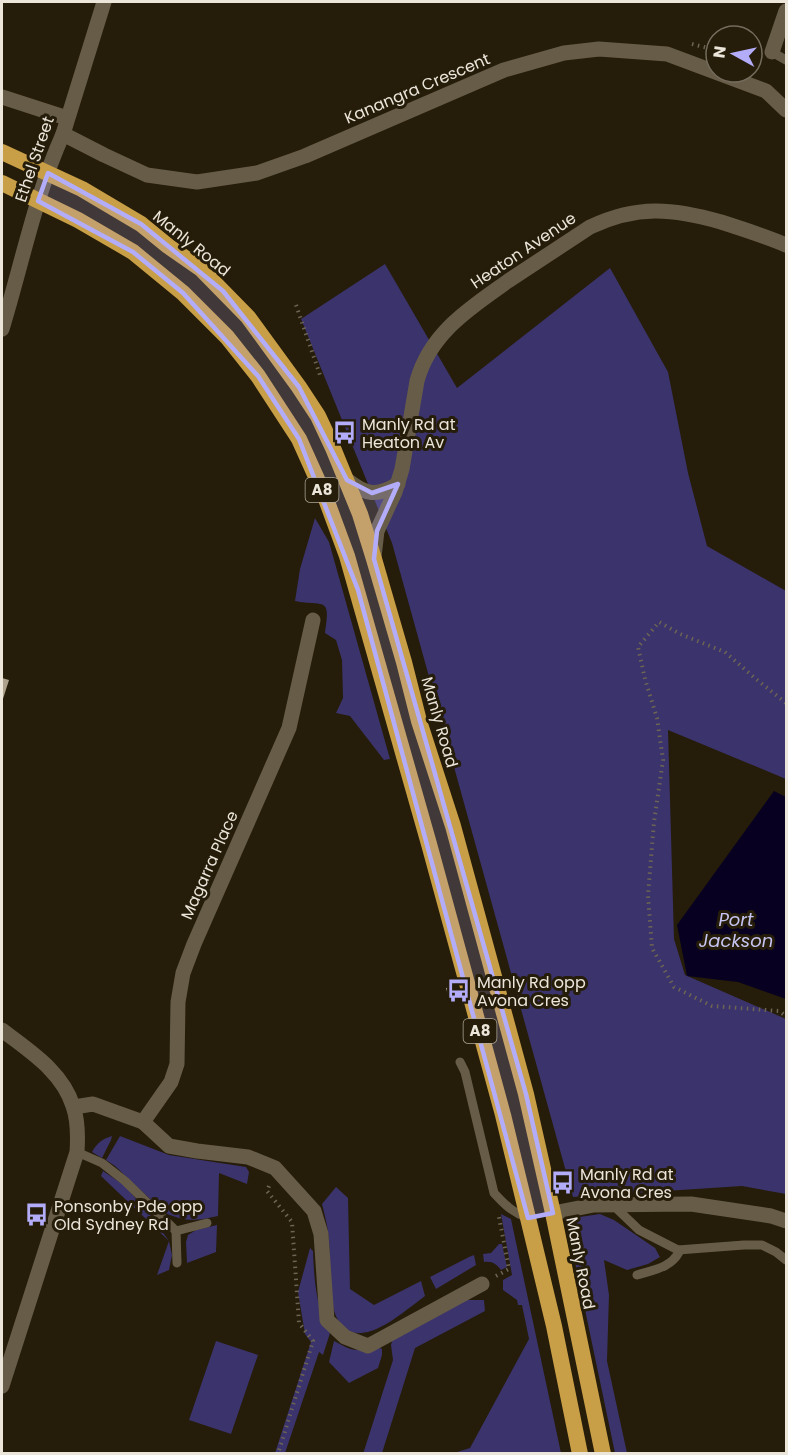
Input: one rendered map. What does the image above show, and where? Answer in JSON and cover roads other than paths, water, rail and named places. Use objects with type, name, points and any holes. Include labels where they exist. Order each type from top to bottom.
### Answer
[{"type":"highway","name":"Manly Road","points":[[2,152],[82,189],[141,224],[201,269],[248,317],[318,416],[360,514],[419,721],[453,826],[523,1083],[553,1213],[603,1454]]},
{"type":"highway","name":"A8","points":[[2,183],[78,220],[134,252],[183,293],[227,337],[258,376],[299,439],[326,499],[347,556],[465,977],[528,1218],[554,1326],[580,1454]]},
{"type":"highway","points":[[528,1218],[553,1213]]},
{"type":"street","name":"Ethel Street","points":[[2,328],[34,215],[54,153],[63,134],[104,2]]},
{"type":"street","points":[[772,52],[786,10]]},
{"type":"street","name":"Kanangra Crescent","points":[[63,134],[147,175],[197,182],[257,173],[305,156],[504,70],[564,53],[599,49],[667,54],[766,91],[786,110]]},
{"type":"street","points":[[2,97],[67,118]]},
{"type":"street","name":"Heaton Avenue","points":[[374,559],[379,523],[391,501],[402,469],[420,367],[449,327],[468,309],[590,227],[627,213],[666,210],[687,213],[743,228],[786,245]]},
{"type":"street","points":[[347,480],[356,488],[372,493],[381,492],[398,484]]},
{"type":"street","name":"Magarra Place","points":[[143,1122],[171,1082],[177,1064],[178,1002],[183,973],[289,728],[313,620]]},
{"type":"street","points":[[2,1030],[42,1060],[61,1080],[74,1107],[77,1152],[2,1386]]},
{"type":"street","points":[[74,1107],[93,1104],[143,1122],[169,1146],[248,1157],[275,1168],[314,1210],[321,1234],[327,1320],[345,1337],[368,1346],[482,1284]]},
{"type":"street","points":[[553,1213],[594,1205],[691,1204],[771,1216],[786,1221]]},
{"type":"lane","points":[[772,52],[786,60]]},
{"type":"lane","points":[[460,1062],[465,1072],[494,1193],[515,1213],[528,1218]]},
{"type":"lane","points":[[77,1152],[102,1163],[125,1181],[176,1231],[177,1263]]},
{"type":"lane","points":[[613,1205],[639,1230],[678,1250],[762,1245],[786,1260]]},
{"type":"lane","points":[[176,1231],[207,1223]]},
{"type":"lane","points":[[637,1275],[666,1266],[675,1260],[678,1250]]},
{"type":"water","name":"Port Jackson","points":[[774,791],[786,797],[786,999],[738,982],[687,976],[677,925]]},
{"type":"place","name":"Manly Rd at Heaton Av","points":[[344,433]]},
{"type":"place","name":"Manly Rd opp Avona Cres","points":[[459,991]]},
{"type":"place","name":"Manly Rd at Avona Cres","points":[[562,1183]]},
{"type":"place","name":"Ponsonby Pde opp Old Sydney Rd","points":[[36,1215]]}]
